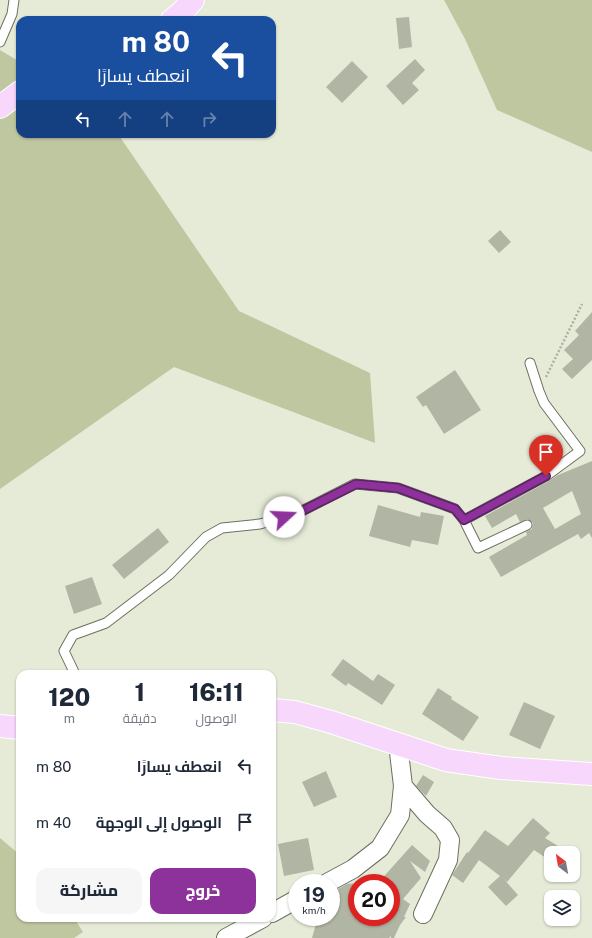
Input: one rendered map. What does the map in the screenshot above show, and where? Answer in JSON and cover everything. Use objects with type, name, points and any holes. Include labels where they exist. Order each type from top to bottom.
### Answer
[{"type":"main road","points":[[177,16],[193,0]]},
{"type":"main road","points":[[0,107],[16,95]]},
{"type":"main road","points":[[276,710],[295,712],[331,722],[446,760],[501,768],[592,774]]},
{"type":"main road","points":[[0,726],[16,728]]},
{"type":"street","points":[[340,876],[353,869],[380,848],[400,815],[403,786],[398,744]]},
{"type":"street","points":[[403,786],[427,814],[444,828],[450,840],[448,860],[423,914]]},
{"type":"street","points":[[276,911],[288,905]]},
{"type":"street","points":[[226,938],[256,922]]},
{"type":"lane","points":[[0,42],[12,14],[14,0]]},
{"type":"lane","points":[[464,520],[546,476],[580,451],[544,402],[530,363]]},
{"type":"lane","points":[[73,670],[64,651],[73,635],[106,623],[169,575],[206,537],[222,528],[260,524],[296,514],[356,484],[398,488],[455,509],[464,520],[478,548],[528,525]]},
{"type":"path","points":[[539,391],[582,304]]},
{"type":"green space","points":[[444,0],[592,0],[592,152],[497,110],[465,39]]},
{"type":"green space","points":[[0,50],[16,60],[16,138],[121,138],[239,311],[370,373],[375,443],[174,367],[0,489]]},
{"type":"green space","points":[[0,838],[16,852],[16,922],[77,922],[83,932],[74,938],[0,938]]},
{"type":"building","points":[[409,17],[412,47],[399,49],[396,18]]},
{"type":"building","points":[[415,59],[425,70],[412,83],[419,90],[403,105],[386,86]]},
{"type":"building","points":[[352,61],[368,77],[342,103],[326,87]]},
{"type":"building","points":[[500,230],[511,242],[499,253],[488,241]]},
{"type":"building","points":[[592,312],[592,360],[572,379],[562,369],[573,359],[564,350],[579,335],[575,331]]},
{"type":"building","points":[[455,370],[481,410],[444,434],[426,405],[423,407],[416,397]]},
{"type":"building","points":[[592,461],[592,538],[589,533],[581,539],[578,534],[501,577],[489,557],[527,535],[526,532],[532,529],[533,523],[527,519],[520,522],[516,514],[492,528],[485,516],[558,475]],"holes":[[[572,491],[581,514],[555,529],[543,508]]]},
{"type":"building","points":[[378,505],[420,517],[421,512],[444,516],[438,545],[412,540],[410,547],[369,536]]},
{"type":"building","points":[[158,528],[169,542],[124,579],[112,565]]},
{"type":"building","points":[[92,577],[102,604],[74,614],[65,586]]},
{"type":"building","points":[[343,659],[373,681],[378,674],[395,685],[382,705],[348,683],[346,686],[331,675]]},
{"type":"building","points":[[438,688],[452,697],[451,699],[479,717],[463,741],[422,714]]},
{"type":"building","points":[[524,702],[555,716],[540,749],[509,735]]},
{"type":"building","points":[[326,771],[337,797],[314,807],[302,782]]},
{"type":"building","points":[[423,775],[434,782],[426,796],[416,786]]},
{"type":"building","points":[[533,818],[550,833],[545,838],[558,846],[544,846],[544,857],[534,850],[507,882],[502,877],[518,895],[506,906],[488,887],[500,876],[479,860],[463,883],[452,875],[467,852],[468,853],[485,830],[508,846]]},
{"type":"building","points":[[308,838],[314,870],[284,876],[278,844]]},
{"type":"building","points":[[412,845],[430,861],[425,872],[410,861],[421,878],[403,899],[410,904],[404,917],[406,917],[400,925],[400,874],[386,874]]},
{"type":"building","points":[[347,884],[348,926],[400,926],[394,938],[391,938],[391,936],[389,938],[312,938],[315,926],[340,926],[340,888]]},
{"type":"route","points":[[284,517],[296,514],[356,484],[398,488],[455,509],[464,520],[546,476]]}]
